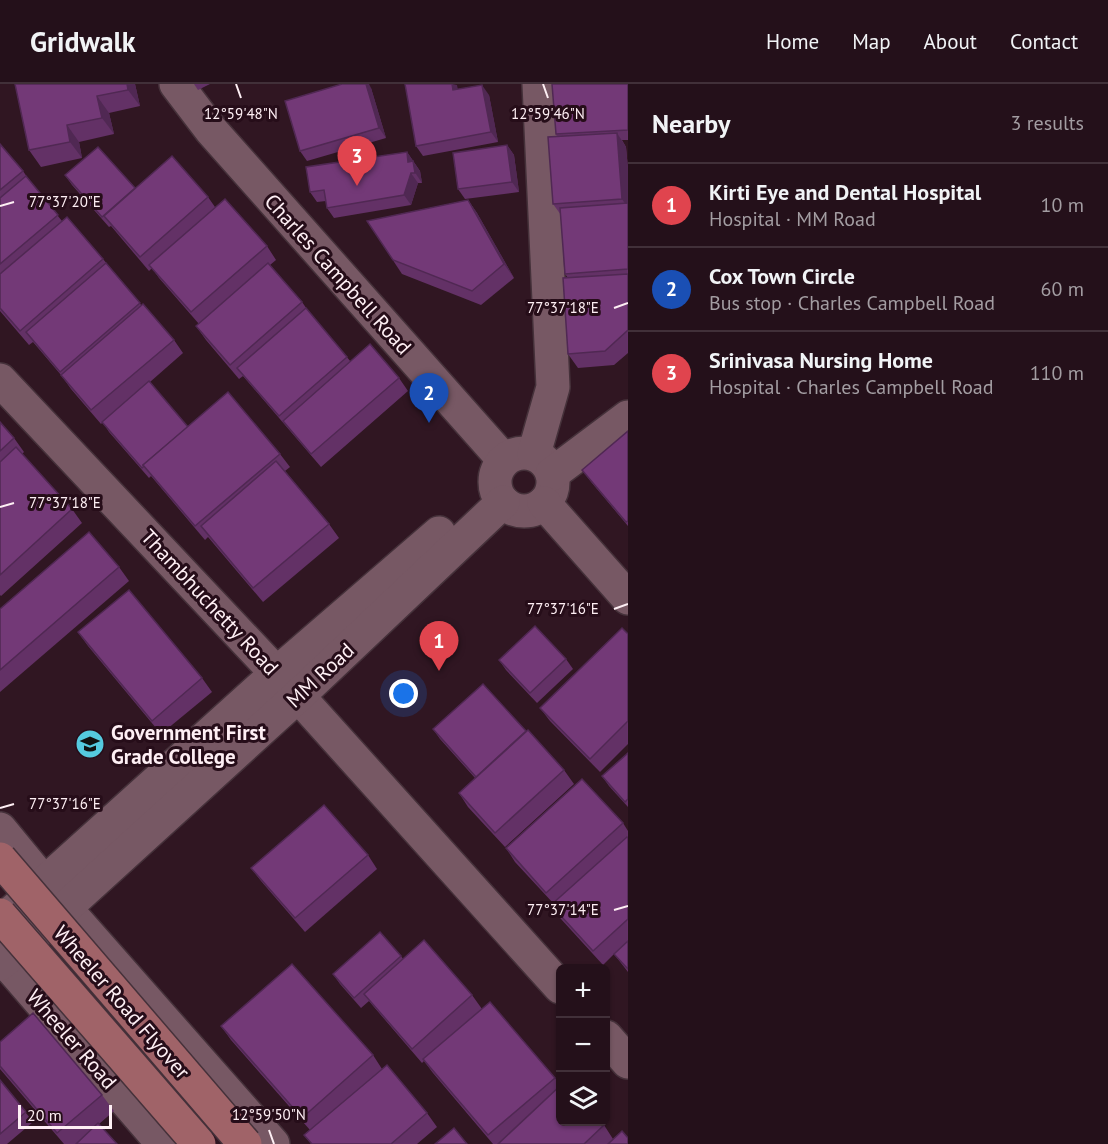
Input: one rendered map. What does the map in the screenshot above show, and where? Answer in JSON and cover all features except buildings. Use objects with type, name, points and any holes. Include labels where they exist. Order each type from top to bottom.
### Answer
[{"type":"main road","name":"Wheeler Road Flyover","points":[[0,859],[245,1144]]},
{"type":"main road","name":"Wheeler Road Flyover","points":[[0,915],[199,1144]]},
{"type":"street","name":"Charles Campbell Road","points":[[176,84],[211,130],[628,598]]},
{"type":"street","points":[[522,480],[552,387],[539,84]]},
{"type":"street","name":"Thambhuchetty Road","points":[[0,380],[288,685],[556,981]]},
{"type":"street","name":"MM Road","points":[[2,960],[55,896],[288,685],[522,480],[628,417]]},
{"type":"street","points":[[0,829],[55,896],[273,1144]]},
{"type":"street","name":"MM Road","points":[[0,923],[55,896]]},
{"type":"street","name":"Wheeler Road","points":[[2,960],[163,1144]]},
{"type":"street","points":[[610,1042],[628,1062]]},
{"type":"place","name":"Srinivasa Nursing Home","points":[[357,186]]},
{"type":"place","name":"Cox Town Circle","points":[[429,423]]},
{"type":"place","name":"Kirti Eye and Dental Hospital","points":[[439,671]]},
{"type":"place","name":"Government First Grade College","points":[[90,744]]}]
